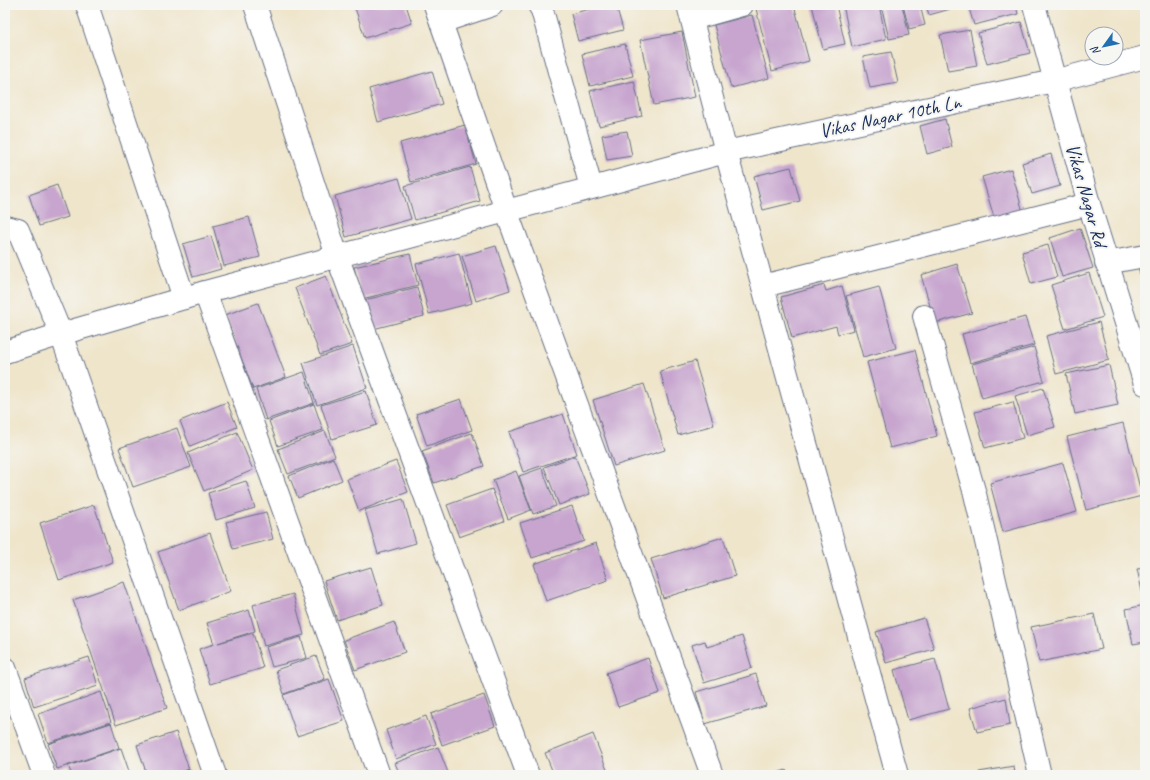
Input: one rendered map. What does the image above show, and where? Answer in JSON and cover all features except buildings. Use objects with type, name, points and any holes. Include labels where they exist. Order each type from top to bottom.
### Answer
[{"type":"street","points":[[87,5],[184,298]]},
{"type":"street","points":[[255,5],[337,256],[528,775]]},
{"type":"street","points":[[492,5],[438,14],[506,210],[712,775]]},
{"type":"street","points":[[539,5],[542,10],[591,188]]},
{"type":"street","points":[[742,5],[690,12],[726,152],[897,775]]},
{"type":"street","name":"Vikas Nagar Rd","points":[[1034,5],[1106,263],[1145,384]]},
{"type":"street","name":"Vikas Nagar 10th Ln","points":[[5,352],[204,292],[726,152],[1054,81],[1145,57]]},
{"type":"street","points":[[763,286],[1089,204]]},
{"type":"street","points":[[5,226],[18,230],[61,334],[215,775]]},
{"type":"street","points":[[1106,263],[1145,256]]},
{"type":"street","points":[[204,292],[380,775]]},
{"type":"street","points":[[924,316],[975,494],[1040,775]]},
{"type":"street","points":[[5,668],[44,775]]}]
